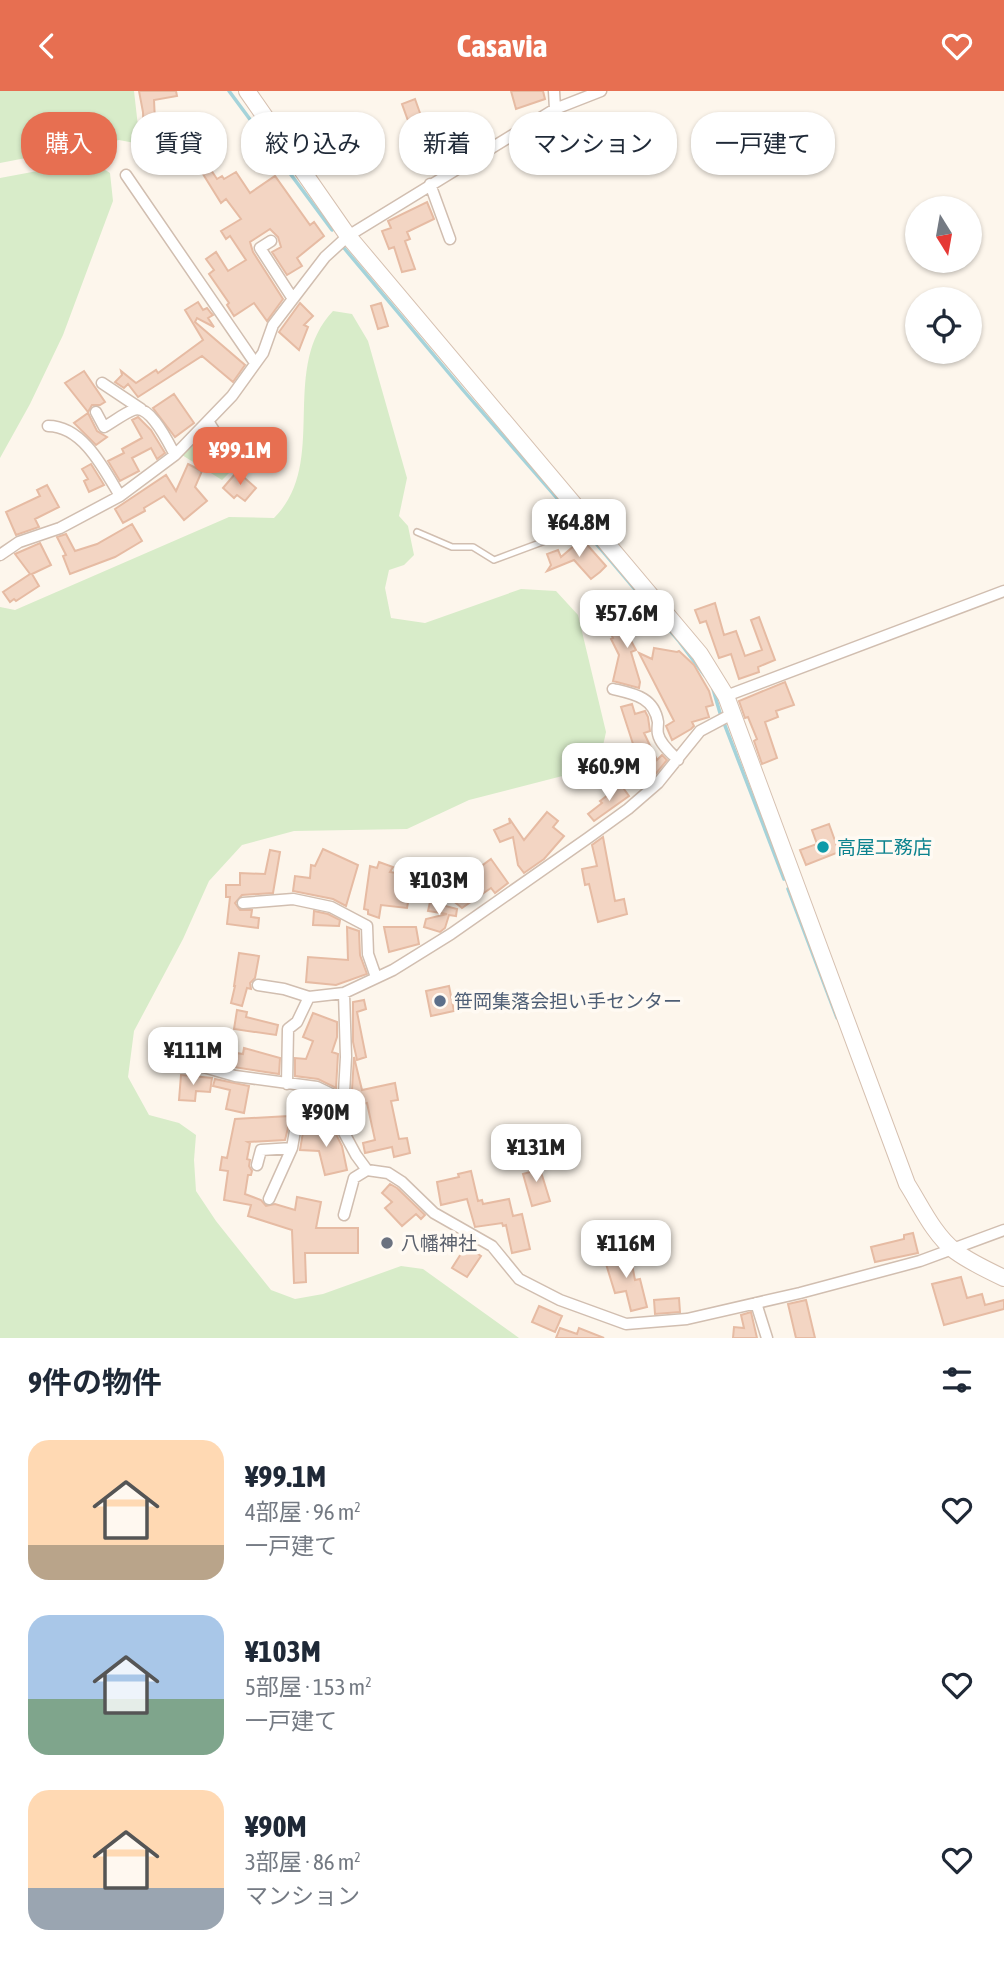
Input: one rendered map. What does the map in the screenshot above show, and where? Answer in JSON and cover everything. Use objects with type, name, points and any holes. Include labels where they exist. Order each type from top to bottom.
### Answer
[{"type":"street","points":[[247,91],[348,236],[700,654],[726,696],[907,1184],[930,1222],[953,1249],[1004,1278]]},
{"type":"street","points":[[554,91],[555,109]]},
{"type":"street","points":[[0,555],[19,542],[60,527],[120,496],[176,455],[232,397],[263,353],[273,325],[325,257],[348,236],[555,109],[601,91]]},
{"type":"street","points":[[126,175],[255,363]]},
{"type":"street","points":[[430,184],[450,239]]},
{"type":"street","points":[[271,241],[260,248],[293,299]]},
{"type":"street","points":[[102,383],[150,414],[176,455]]},
{"type":"street","points":[[96,412],[104,428],[134,409],[141,409]]},
{"type":"street","points":[[208,422],[236,466]]},
{"type":"street","points":[[48,426],[60,426],[95,454],[120,496]]},
{"type":"street","points":[[726,696],[1004,591]]},
{"type":"street","points":[[612,689],[643,697],[652,706],[658,722],[658,734],[678,760]]},
{"type":"street","points":[[258,985],[309,997],[345,993],[393,970],[451,934],[628,809],[678,760],[700,731],[732,714]]},
{"type":"street","points":[[243,903],[293,899],[331,907],[367,926],[368,954],[376,977]]},
{"type":"street","points":[[345,993],[346,1057],[342,1129],[367,1170]]},
{"type":"street","points":[[287,1084],[288,1029],[297,1022],[309,997]]},
{"type":"street","points":[[198,1058],[200,1066],[235,1076],[317,1087],[342,1099]]},
{"type":"street","points":[[269,1199],[292,1148],[296,1125],[342,1119]]},
{"type":"street","points":[[257,1165],[261,1150],[292,1148]]},
{"type":"street","points":[[344,1215],[354,1178],[367,1170],[388,1173],[402,1182],[434,1213],[492,1246],[519,1279],[560,1300],[626,1324],[687,1319],[756,1303],[919,1261],[1004,1230]]},
{"type":"street","points":[[756,1303],[767,1338]]},
{"type":"lane","points":[[416,531],[452,547],[473,547],[494,560],[591,524]]},
{"type":"green space","points":[[0,91],[134,91],[136,112],[131,112],[131,142],[117,140],[117,112],[21,112],[21,159],[0,163]]},
{"type":"green space","points":[[21,174],[110,175],[113,201],[63,335],[0,458],[0,178]]},
{"type":"green space","points":[[333,311],[352,314],[368,341],[407,478],[399,516],[408,526],[414,555],[404,565],[389,570],[385,588],[391,618],[425,623],[521,589],[556,591],[578,615],[606,732],[599,764],[469,800],[407,829],[294,831],[242,845],[209,881],[183,939],[134,1031],[128,1077],[149,1115],[179,1123],[196,1135],[196,1191],[216,1221],[271,1290],[295,1299],[323,1294],[401,1266],[423,1269],[519,1338],[0,1338],[0,607],[15,610],[229,517],[274,518],[290,496],[299,471],[308,360],[317,334]]},
{"type":"green space","points":[[205,428],[232,470],[222,480],[182,455]]},
{"type":"building","points":[[139,91],[176,91],[177,96],[154,100],[155,112],[143,112]]},
{"type":"building","points":[[511,91],[543,91],[545,99],[516,109]]},
{"type":"building","points":[[415,99],[420,112],[405,112],[402,104]]},
{"type":"building","points":[[236,172],[250,193],[275,176],[310,225],[314,222],[324,236],[297,258],[302,266],[287,275],[272,252],[281,247],[278,237],[270,229],[250,242],[253,252],[283,299],[267,321],[254,303],[234,316],[227,305],[229,303],[209,274],[214,270],[206,259],[216,252],[228,271],[246,260],[230,236],[226,239],[221,231],[241,219],[226,199],[221,203],[204,175],[214,175],[217,179],[222,176],[224,179]]},
{"type":"building","points":[[427,202],[434,219],[407,232],[410,239],[405,241],[415,269],[402,272],[394,247],[389,249],[382,231],[391,228],[388,221]]},
{"type":"building","points":[[198,302],[203,310],[207,308],[213,315],[208,318],[214,327],[197,318],[195,322],[245,365],[233,382],[202,356],[138,397],[128,384],[124,388],[115,382],[122,375],[121,371],[136,383],[156,370],[158,373],[203,340],[185,310]]},
{"type":"building","points":[[300,303],[313,316],[304,325],[308,327],[299,350],[279,332]]},
{"type":"building","points":[[381,303],[388,326],[378,329],[371,306]]},
{"type":"building","points":[[84,371],[105,402],[92,405],[88,412],[65,383]]},
{"type":"building","points":[[174,394],[194,423],[175,437],[153,408]]},
{"type":"building","points":[[88,413],[97,431],[107,437],[96,445],[74,423]]},
{"type":"building","points":[[138,417],[151,430],[165,453],[157,459],[151,448],[132,458],[139,471],[120,481],[108,461],[124,453],[122,449],[142,438],[132,420]]},
{"type":"building","points":[[91,464],[104,485],[89,492],[84,481],[88,479],[82,469]]},
{"type":"building","points":[[188,464],[202,471],[195,487],[207,501],[184,520],[164,496],[123,523],[115,509],[166,475],[176,491]]},
{"type":"building","points":[[239,473],[256,488],[245,501],[237,495],[234,498],[223,488]]},
{"type":"building","points":[[47,485],[59,507],[35,519],[39,527],[16,535],[6,512],[40,496],[37,490]]},
{"type":"building","points":[[132,524],[142,541],[115,557],[70,574],[63,556],[66,555],[57,537],[66,534],[75,551],[97,544]]},
{"type":"building","points":[[582,539],[606,566],[600,572],[591,579],[574,560],[547,571],[551,565],[547,554],[558,550],[561,557]]},
{"type":"building","points":[[40,543],[51,565],[32,574],[39,586],[10,602],[3,592],[30,574],[15,554]]},
{"type":"building","points":[[715,603],[724,635],[736,631],[745,656],[762,650],[751,620],[759,617],[775,660],[758,667],[759,672],[739,679],[731,654],[719,658],[706,621],[700,623],[695,610]]},
{"type":"building","points":[[646,614],[651,622],[629,637],[636,650],[631,652],[640,682],[639,688],[613,681],[619,655],[608,629],[626,619],[629,624]]},
{"type":"building","points":[[654,648],[679,651],[694,665],[709,691],[713,705],[706,707],[709,717],[692,722],[694,726],[691,729],[672,740],[666,726],[674,721],[639,653],[652,659]]},
{"type":"building","points":[[785,682],[794,705],[776,711],[778,717],[765,722],[777,758],[762,764],[754,741],[757,739],[739,701]]},
{"type":"building","points":[[632,704],[635,714],[645,711],[648,717],[650,731],[644,733],[657,760],[662,755],[667,760],[654,776],[643,765],[622,771],[616,752],[634,747],[621,707]]},
{"type":"building","points":[[621,785],[629,796],[594,821],[588,814]]},
{"type":"building","points":[[547,812],[558,821],[553,827],[564,836],[544,859],[524,873],[518,865],[513,837],[500,842],[494,830],[510,823],[509,818],[524,840]]},
{"type":"building","name":"高屋工務店","points":[[829,824],[839,852],[806,865],[800,850],[817,844],[812,830]]},
{"type":"building","points":[[603,837],[615,901],[624,899],[627,914],[598,922],[589,884],[585,885],[582,869],[597,866],[592,845]]},
{"type":"building","points":[[323,849],[358,865],[346,906],[333,899],[293,891],[295,876],[310,878],[311,865],[315,866]]},
{"type":"building","points":[[270,850],[280,852],[273,893],[242,895],[235,903],[240,910],[252,910],[251,917],[259,918],[258,928],[227,924],[230,897],[226,897],[226,885],[240,885],[240,873],[265,874]]},
{"type":"building","points":[[491,859],[508,883],[495,893],[491,888],[462,908],[452,900],[461,890],[457,884]]},
{"type":"building","points":[[379,862],[393,867],[390,872],[427,878],[428,872],[438,874],[434,897],[410,892],[407,908],[381,905],[379,918],[368,914],[368,910],[364,909],[370,866],[377,868]]},
{"type":"building","points":[[430,902],[457,909],[456,916],[449,915],[445,928],[440,932],[424,927],[426,919],[447,914],[428,911]]},
{"type":"building","points":[[314,911],[340,920],[339,926],[313,925]]},
{"type":"building","points":[[347,927],[359,931],[360,955],[367,974],[336,985],[306,982],[308,957],[348,960]]},
{"type":"building","points":[[384,927],[416,927],[419,944],[389,952]]},
{"type":"building","points":[[239,953],[259,956],[255,978],[250,983],[251,989],[247,988],[242,1006],[231,1003]]},
{"type":"building","name":"笹岡集落会担い手センター","points":[[449,986],[454,1011],[431,1016],[426,991]]},
{"type":"building","points":[[364,1000],[366,1009],[357,1012],[366,1057],[357,1060],[353,1042],[353,1002]]},
{"type":"building","points":[[237,1010],[247,1012],[246,1017],[278,1025],[276,1035],[234,1029]]},
{"type":"building","points":[[313,1013],[337,1022],[337,1037],[332,1052],[338,1054],[336,1088],[318,1079],[295,1076],[295,1058],[306,1059],[313,1041],[303,1037]]},
{"type":"building","points":[[223,1031],[227,1051],[216,1053],[215,1048],[191,1052],[191,1062],[178,1066],[175,1056],[168,1057],[166,1050],[192,1043],[191,1037]]},
{"type":"building","points":[[244,1048],[280,1058],[279,1074],[227,1066],[230,1052],[243,1054]]},
{"type":"building","points":[[354,1057],[362,1090],[395,1083],[398,1100],[391,1101],[399,1139],[407,1138],[410,1153],[394,1157],[392,1147],[365,1153],[363,1143],[375,1140],[367,1103],[351,1106]]},
{"type":"building","points":[[181,1075],[212,1078],[210,1092],[196,1091],[195,1101],[179,1100]]},
{"type":"building","points":[[215,1079],[249,1086],[244,1113],[226,1109],[230,1090],[213,1086]]},
{"type":"building","points":[[288,1100],[297,1100],[298,1117],[290,1120],[285,1140],[248,1142],[247,1159],[250,1160],[252,1171],[251,1175],[248,1175],[245,1194],[261,1200],[266,1206],[275,1204],[295,1210],[297,1197],[321,1202],[316,1228],[358,1228],[358,1253],[305,1253],[306,1282],[294,1283],[292,1230],[248,1216],[251,1205],[224,1200],[228,1171],[220,1170],[222,1157],[227,1158],[235,1119],[289,1116]]},
{"type":"building","points":[[334,1130],[342,1146],[347,1170],[325,1175],[319,1151],[300,1150],[303,1132]]},
{"type":"building","points":[[537,1159],[550,1201],[532,1206],[523,1174],[530,1172],[528,1161]]},
{"type":"building","points":[[471,1171],[478,1201],[482,1200],[483,1204],[509,1199],[513,1216],[522,1214],[530,1249],[512,1253],[506,1225],[503,1226],[502,1223],[475,1227],[467,1199],[441,1205],[437,1182]]},
{"type":"building","points":[[390,1184],[425,1215],[421,1219],[416,1214],[402,1226],[385,1208],[392,1202],[382,1193]]},
{"type":"building","points":[[913,1233],[918,1253],[875,1262],[871,1247],[904,1239],[904,1235]]},
{"type":"building","points":[[466,1246],[481,1256],[467,1277],[452,1268]]},
{"type":"building","points":[[626,1251],[627,1259],[631,1259],[635,1280],[640,1279],[647,1307],[631,1311],[626,1291],[615,1293],[606,1264],[609,1263],[607,1255]]},
{"type":"building","points":[[961,1277],[967,1298],[982,1294],[985,1305],[1004,1300],[1004,1309],[944,1325],[932,1284]]},
{"type":"building","points":[[679,1298],[680,1312],[655,1314],[654,1300]]},
{"type":"building","points":[[806,1300],[815,1338],[796,1338],[788,1304]]},
{"type":"building","points":[[539,1306],[562,1316],[555,1332],[532,1322]]},
{"type":"building","points":[[751,1312],[757,1338],[733,1338],[734,1327],[744,1328],[741,1315]]},
{"type":"building","points":[[560,1328],[577,1334],[579,1328],[604,1338],[556,1338]]},
{"type":"waterway","points":[[229,91],[332,230]]},
{"type":"waterway","points":[[344,248],[576,520]]},
{"type":"waterway","points":[[589,535],[705,676]]},
{"type":"waterway","points":[[713,689],[720,713]]},
{"type":"waterway","points":[[724,723],[784,879]]},
{"type":"waterway","points":[[788,889],[837,1018]]},
{"type":"place","name":"高屋工務店","points":[[823,847]]},
{"type":"place","name":"笹岡集落会担い手センター","points":[[440,1001]]},
{"type":"place","name":"八幡神社","points":[[387,1243]]}]
